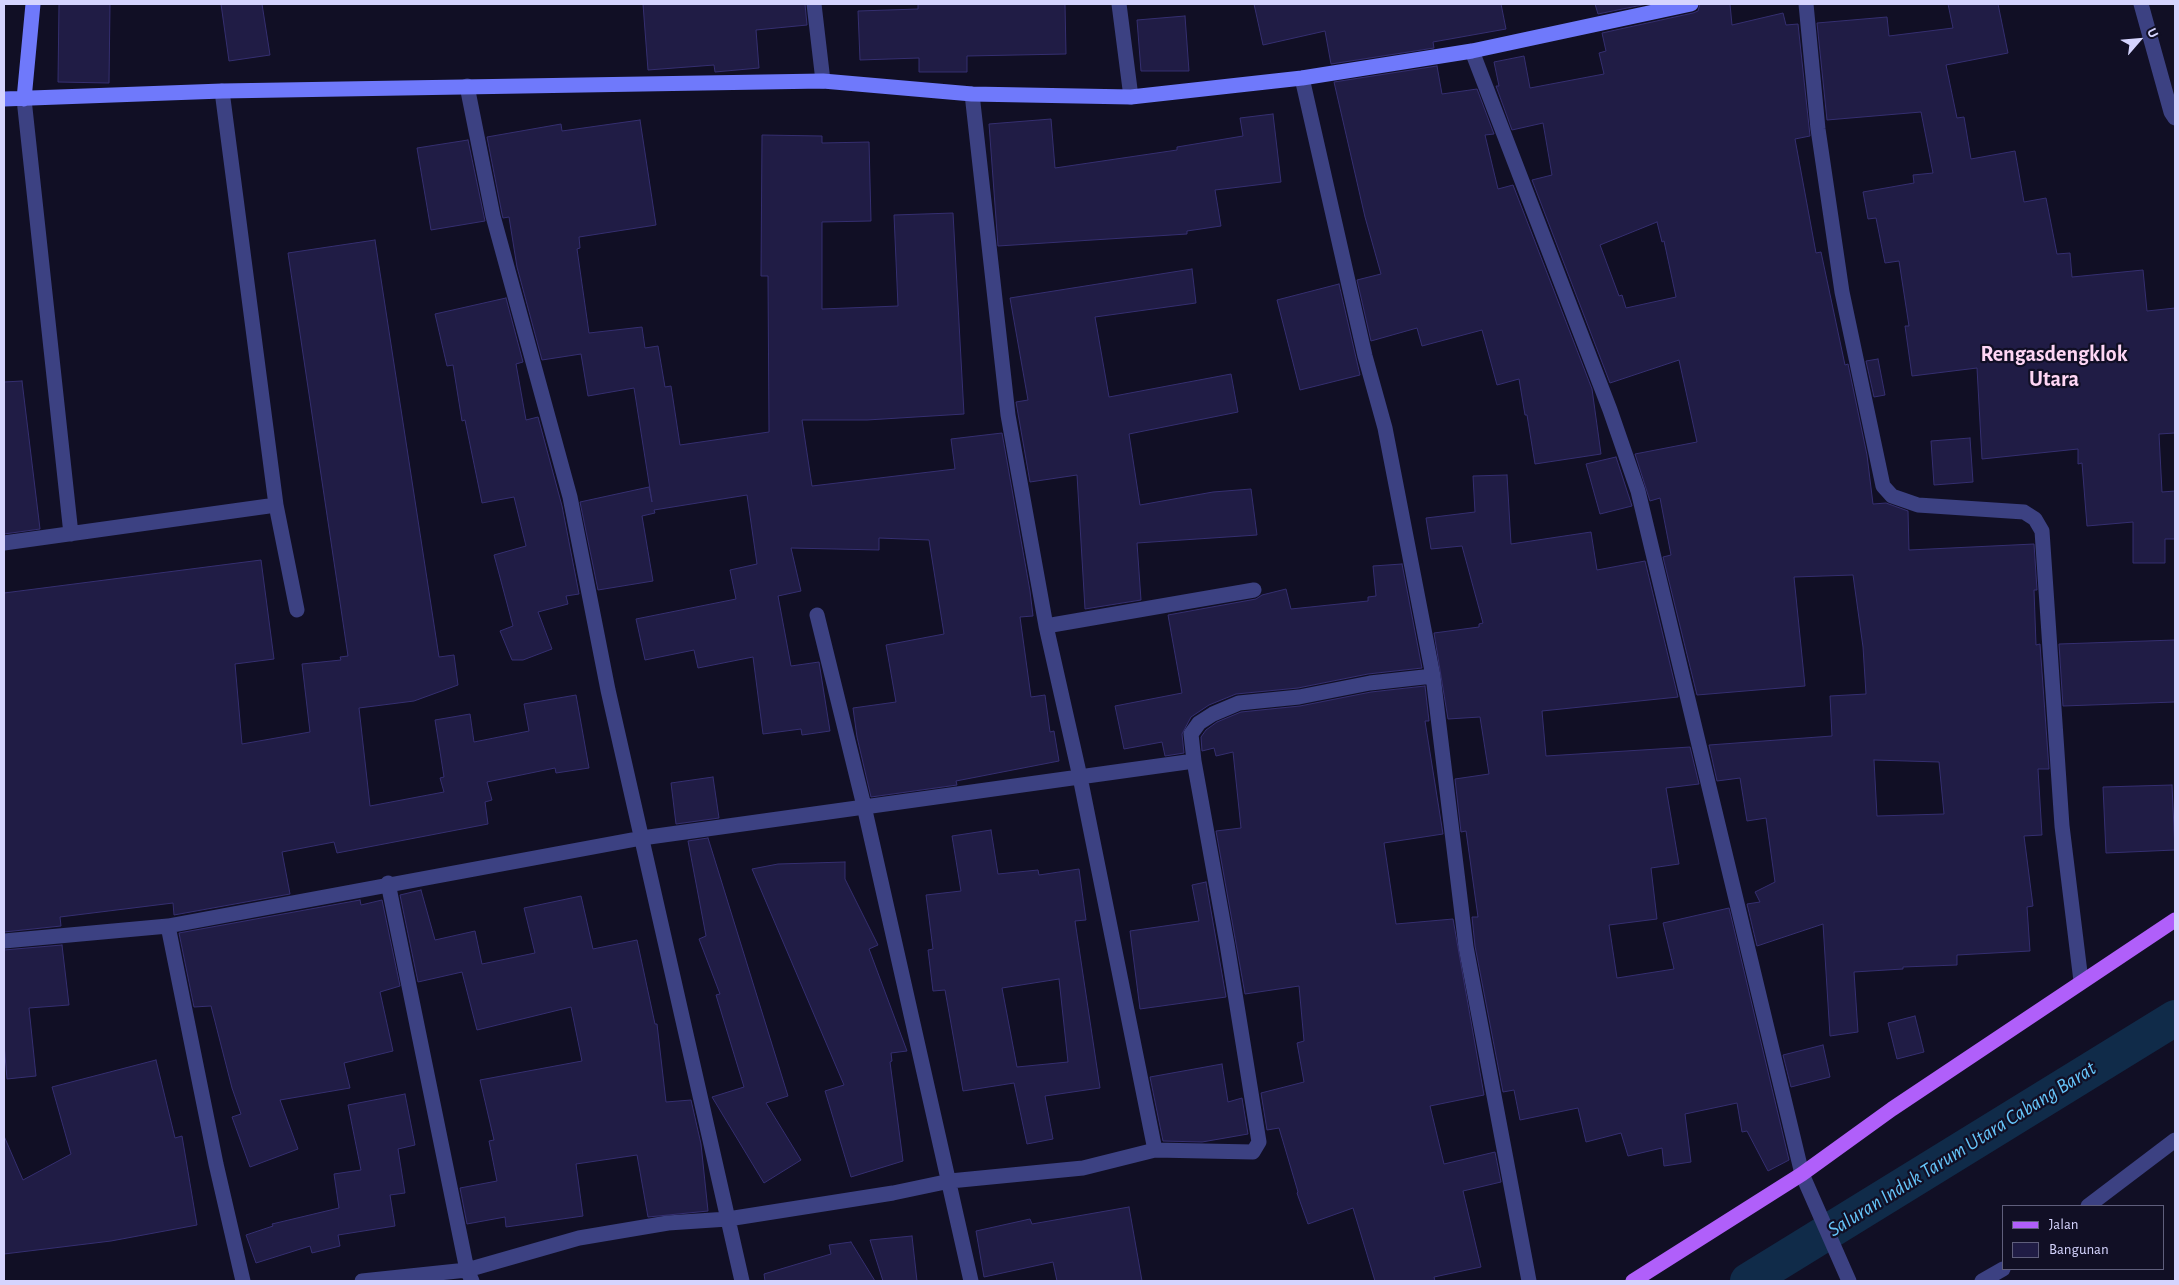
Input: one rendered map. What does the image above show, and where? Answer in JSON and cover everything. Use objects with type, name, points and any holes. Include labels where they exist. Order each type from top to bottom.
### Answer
[{"type":"main road","points":[[1633,1281],[1802,1174],[1892,1109],[2175,920]]},
{"type":"street","points":[[33,4],[24,99],[71,534]]},
{"type":"street","points":[[814,4],[823,81]]},
{"type":"street","points":[[1119,4],[1131,96]]},
{"type":"street","points":[[4,99],[222,91],[823,81],[972,94],[1131,96],[1302,78],[1472,51],[1691,4]]},
{"type":"street","points":[[1806,4],[1818,129],[1842,292],[1883,486],[1892,496],[1918,505],[2024,512],[2035,519],[2042,531],[2062,826],[2081,982]]},
{"type":"street","points":[[2141,4],[2175,118]]},
{"type":"street","points":[[1472,51],[1610,410],[1638,491],[1802,1174],[1812,1200],[1850,1281]]},
{"type":"street","points":[[1302,78],[1365,356],[1385,428],[1433,676],[1466,947],[1529,1281]]},
{"type":"street","points":[[467,86],[493,216],[570,497],[608,690],[742,1281]]},
{"type":"street","points":[[222,91],[276,505],[297,610]]},
{"type":"street","points":[[972,94],[1008,415],[1046,626],[1080,777],[1155,1150]]},
{"type":"street","points":[[4,544],[276,505]]},
{"type":"street","points":[[1046,626],[1254,590]]},
{"type":"street","points":[[817,615],[864,806],[971,1281]]},
{"type":"street","points":[[362,1281],[470,1275],[579,1238],[668,1223],[728,1219],[893,1193],[950,1181],[1082,1168],[1155,1150],[1253,1152],[1258,1142],[1228,944],[1194,761],[1191,734],[1199,723],[1213,714],[1239,703],[1299,697],[1370,683],[1433,676]]},
{"type":"street","points":[[4,941],[168,926],[388,883],[642,838],[1194,761]]},
{"type":"street","points":[[388,883],[470,1275]]},
{"type":"street","points":[[168,926],[216,1164],[243,1281]]},
{"type":"street","points":[[2089,1205],[2175,1140]]},
{"type":"street","points":[[1982,1281],[2002,1270]]},
{"type":"building","points":[[59,4],[110,4],[109,83],[58,82]]},
{"type":"building","points":[[221,4],[262,4],[270,55],[229,61]]},
{"type":"building","points":[[643,4],[805,4],[807,25],[756,30],[759,68],[715,72],[714,65],[648,70]]},
{"type":"building","points":[[918,4],[1065,4],[1066,54],[967,56],[967,72],[919,72],[919,58],[860,60],[858,11],[918,9]]},
{"type":"building","points":[[1254,4],[1501,4],[1506,29],[1433,42],[1434,48],[1331,64],[1325,31],[1263,45]]},
{"type":"building","points":[[1595,4],[1647,4],[1598,14]]},
{"type":"building","points":[[1700,4],[1730,4],[1732,25],[1783,13],[1786,25],[1798,24],[1810,136],[1795,139],[1816,253],[1821,252],[1845,365],[1848,364],[1867,455],[1873,504],[1886,503],[1908,511],[1909,550],[2034,544],[2037,590],[2034,590],[2036,645],[2040,644],[2049,769],[2038,769],[2042,835],[2024,836],[2033,906],[2027,907],[2030,951],[1957,955],[1957,965],[1903,967],[1903,969],[1854,972],[1858,1032],[1830,1036],[1823,924],[1757,946],[1747,904],[1760,902],[1755,892],[1775,882],[1766,818],[1747,821],[1740,778],[1717,781],[1709,745],[1832,736],[1830,696],[1866,694],[1863,647],[1853,575],[1794,577],[1805,686],[1697,695],[1663,557],[1671,555],[1660,498],[1650,501],[1635,454],[1697,442],[1679,360],[1610,383],[1532,180],[1552,175],[1543,123],[1512,130],[1496,86],[1499,86],[1494,62],[1524,56],[1530,88],[1604,74],[1599,53],[1606,51],[1602,33],[1698,11]],"holes":[[[1657,222],[1662,242],[1664,241],[1676,297],[1626,308],[1622,295],[1619,296],[1600,245]],[[1874,760],[1939,762],[1944,814],[1877,816]]]},
{"type":"building","points":[[1948,4],[1998,4],[2008,53],[1946,65],[1957,118],[1964,117],[1971,159],[2015,151],[2024,202],[2046,198],[2057,254],[2070,253],[2072,277],[2143,270],[2147,311],[2175,308],[2175,433],[2159,434],[2162,492],[2175,491],[2175,539],[2165,539],[2165,563],[2133,563],[2133,522],[2087,526],[2082,463],[2078,464],[2078,449],[1982,459],[1977,368],[1912,376],[1905,326],[1909,326],[1899,261],[1885,263],[1876,218],[1868,219],[1863,192],[1914,183],[1913,175],[1933,173],[1921,112],[1827,120],[1817,23],[1887,17],[1889,36],[1953,28]]},
{"type":"building","points":[[1185,16],[1189,71],[1141,71],[1137,20]]},
{"type":"building","points":[[1437,66],[1442,94],[1477,89],[1494,134],[1485,135],[1498,189],[1513,185],[1592,389],[1601,454],[1535,464],[1519,379],[1497,385],[1482,330],[1422,346],[1417,328],[1371,341],[1357,280],[1381,274],[1365,217],[1334,82]]},
{"type":"building","points":[[1273,114],[1281,182],[1215,190],[1221,226],[1187,231],[1187,234],[998,246],[989,124],[1051,119],[1055,168],[1177,150],[1177,147],[1243,136],[1240,118]]},
{"type":"building","points":[[640,120],[656,225],[579,237],[580,248],[577,249],[589,333],[642,327],[645,348],[658,346],[665,387],[671,386],[680,445],[769,432],[768,276],[761,276],[762,135],[822,136],[822,143],[869,142],[871,221],[822,222],[822,309],[898,306],[894,215],[953,213],[964,414],[867,420],[802,420],[812,486],[955,469],[951,439],[1002,433],[1033,616],[1020,617],[1031,697],[1045,695],[1050,732],[1054,731],[1059,761],[956,781],[957,785],[871,797],[857,737],[853,708],[896,702],[886,645],[944,634],[929,540],[879,538],[879,550],[791,548],[801,591],[778,596],[791,666],[819,662],[830,731],[802,735],[801,729],[763,734],[753,657],[698,668],[694,650],[645,660],[636,619],[736,599],[730,570],[757,564],[747,495],[654,510],[655,513],[642,516],[653,581],[598,590],[580,502],[649,487],[652,502],[634,388],[588,396],[581,354],[542,360],[517,267],[509,217],[503,218],[502,214],[487,137],[561,124],[562,131]]},
{"type":"building","points":[[468,140],[485,221],[431,230],[417,148]]},
{"type":"building","points":[[375,240],[439,657],[454,655],[458,685],[414,701],[359,708],[370,806],[444,792],[440,778],[444,777],[435,720],[470,714],[474,742],[529,731],[524,704],[576,695],[589,768],[556,773],[555,768],[487,782],[492,800],[485,802],[488,824],[337,853],[334,842],[282,852],[290,894],[174,915],[173,903],[60,917],[61,926],[4,932],[4,593],[261,560],[274,659],[235,664],[242,744],[310,732],[302,664],[341,660],[340,657],[348,656],[288,253]]},
{"type":"building","points":[[1192,269],[1196,303],[1095,317],[1109,397],[1231,374],[1238,412],[1129,434],[1140,505],[1213,492],[1251,489],[1257,535],[1137,543],[1141,600],[1085,609],[1077,475],[1030,482],[1016,402],[1028,400],[1010,298]]},
{"type":"building","points":[[1339,284],[1360,375],[1300,390],[1277,300]]},
{"type":"building","points":[[506,298],[523,362],[516,364],[526,420],[538,417],[562,506],[579,594],[566,596],[568,604],[538,612],[552,649],[523,660],[512,660],[500,631],[513,626],[494,555],[526,546],[514,497],[482,503],[465,420],[462,421],[453,365],[447,366],[435,314]]},
{"type":"building","points":[[1878,359],[1885,395],[1874,397],[1866,361]]},
{"type":"building","points":[[22,381],[40,529],[4,534],[4,382]]},
{"type":"building","points":[[1970,438],[1973,482],[1934,485],[1931,441]]},
{"type":"building","points":[[1616,457],[1632,506],[1600,514],[1586,464]]},
{"type":"building","points":[[1507,475],[1511,544],[1591,532],[1597,570],[1645,561],[1678,697],[1542,711],[1546,756],[1690,747],[1699,784],[1666,788],[1679,864],[1651,868],[1657,919],[1609,925],[1617,978],[1674,969],[1663,923],[1729,908],[1789,1160],[1768,1171],[1747,1131],[1742,1132],[1737,1103],[1685,1114],[1691,1162],[1664,1166],[1662,1148],[1628,1156],[1621,1133],[1586,1142],[1578,1108],[1520,1120],[1514,1090],[1503,1092],[1475,946],[1472,917],[1478,917],[1466,831],[1461,832],[1455,779],[1489,774],[1480,717],[1448,719],[1434,633],[1479,627],[1479,624],[1483,623],[1462,546],[1431,549],[1426,518],[1475,512],[1473,476]]},
{"type":"building","points":[[1402,564],[1422,668],[1368,674],[1298,688],[1236,694],[1209,705],[1191,717],[1182,734],[1184,753],[1165,756],[1162,742],[1124,749],[1115,706],[1182,693],[1168,615],[1256,599],[1262,595],[1286,589],[1291,609],[1368,601],[1368,597],[1376,596],[1373,566]]},
{"type":"building","points":[[2175,640],[2175,702],[2063,706],[2059,644]]},
{"type":"building","points":[[1425,686],[1429,721],[1425,721],[1443,834],[1384,843],[1396,924],[1453,919],[1484,1095],[1430,1106],[1444,1164],[1495,1152],[1501,1182],[1463,1191],[1481,1267],[1434,1277],[1435,1281],[1375,1281],[1353,1208],[1308,1224],[1297,1193],[1279,1128],[1267,1130],[1261,1093],[1304,1082],[1297,1043],[1304,1041],[1299,986],[1245,994],[1216,831],[1241,828],[1233,752],[1216,756],[1214,748],[1202,751],[1201,737],[1206,730],[1217,722],[1241,712],[1300,706],[1371,692]]},
{"type":"building","points":[[713,777],[719,818],[676,824],[671,783]]},
{"type":"building","points":[[2172,785],[2175,850],[2106,853],[2103,787]]},
{"type":"building","points":[[991,830],[998,874],[1038,870],[1039,875],[1079,869],[1086,920],[1075,921],[1100,1088],[1045,1096],[1053,1139],[1027,1144],[1014,1083],[963,1091],[945,990],[933,991],[928,950],[933,949],[926,895],[961,891],[952,836]],"holes":[[[1059,979],[1068,1062],[1017,1067],[1002,988]]]},
{"type":"building","points":[[708,838],[788,1096],[766,1103],[801,1160],[764,1183],[712,1097],[744,1087],[716,995],[720,994],[699,939],[706,936],[688,841]]},
{"type":"building","points":[[845,862],[845,879],[878,945],[869,949],[907,1051],[891,1053],[892,1061],[890,1062],[903,1161],[851,1177],[825,1091],[844,1085],[752,869],[778,864]]},
{"type":"building","points":[[1206,882],[1226,997],[1140,1009],[1130,931],[1199,921],[1192,885]]},
{"type":"building","points":[[421,890],[435,940],[475,931],[482,964],[535,953],[524,908],[581,896],[593,949],[637,940],[655,1024],[657,1024],[666,1102],[691,1100],[701,1144],[708,1211],[648,1217],[637,1155],[576,1164],[583,1216],[506,1227],[505,1217],[467,1224],[460,1188],[497,1181],[489,1141],[494,1140],[480,1080],[582,1061],[571,1007],[477,1030],[462,972],[418,982],[400,895]]},
{"type":"building","points":[[360,900],[361,905],[382,900],[400,986],[380,992],[393,1051],[344,1063],[350,1088],[280,1100],[298,1149],[250,1167],[232,1117],[241,1114],[232,1088],[211,1006],[194,1007],[179,933]]},
{"type":"building","points":[[62,945],[69,1005],[29,1008],[36,1076],[7,1079],[4,1043],[4,950]]},
{"type":"building","points":[[1915,1016],[1924,1052],[1897,1059],[1888,1023]]},
{"type":"building","points":[[1823,1045],[1830,1077],[1791,1087],[1783,1055]]},
{"type":"building","points":[[156,1060],[175,1138],[182,1136],[197,1225],[111,1241],[4,1254],[4,1136],[23,1180],[71,1154],[52,1087]]},
{"type":"building","points":[[1222,1064],[1228,1102],[1242,1098],[1248,1134],[1202,1142],[1163,1141],[1150,1077]]},
{"type":"building","points":[[405,1094],[415,1145],[398,1149],[405,1193],[390,1195],[395,1226],[338,1235],[340,1246],[312,1253],[310,1246],[256,1263],[246,1235],[273,1226],[272,1224],[339,1208],[334,1174],[361,1170],[348,1105]]},
{"type":"building","points":[[1129,1207],[1142,1281],[1057,1281],[1053,1262],[984,1277],[976,1231],[1030,1219],[1032,1224]]},
{"type":"building","points":[[912,1236],[917,1281],[883,1281],[870,1240]]},
{"type":"building","points":[[851,1242],[875,1281],[765,1281],[764,1274],[831,1254],[829,1245]]},
{"type":"waterway","name":"Saluran Induk Tarum Utara Cabang Barat","points":[[1748,1281],[2175,1018]]},
{"type":"district","name":"Rengasdengklok Utara","points":[[2054,366]]}]
